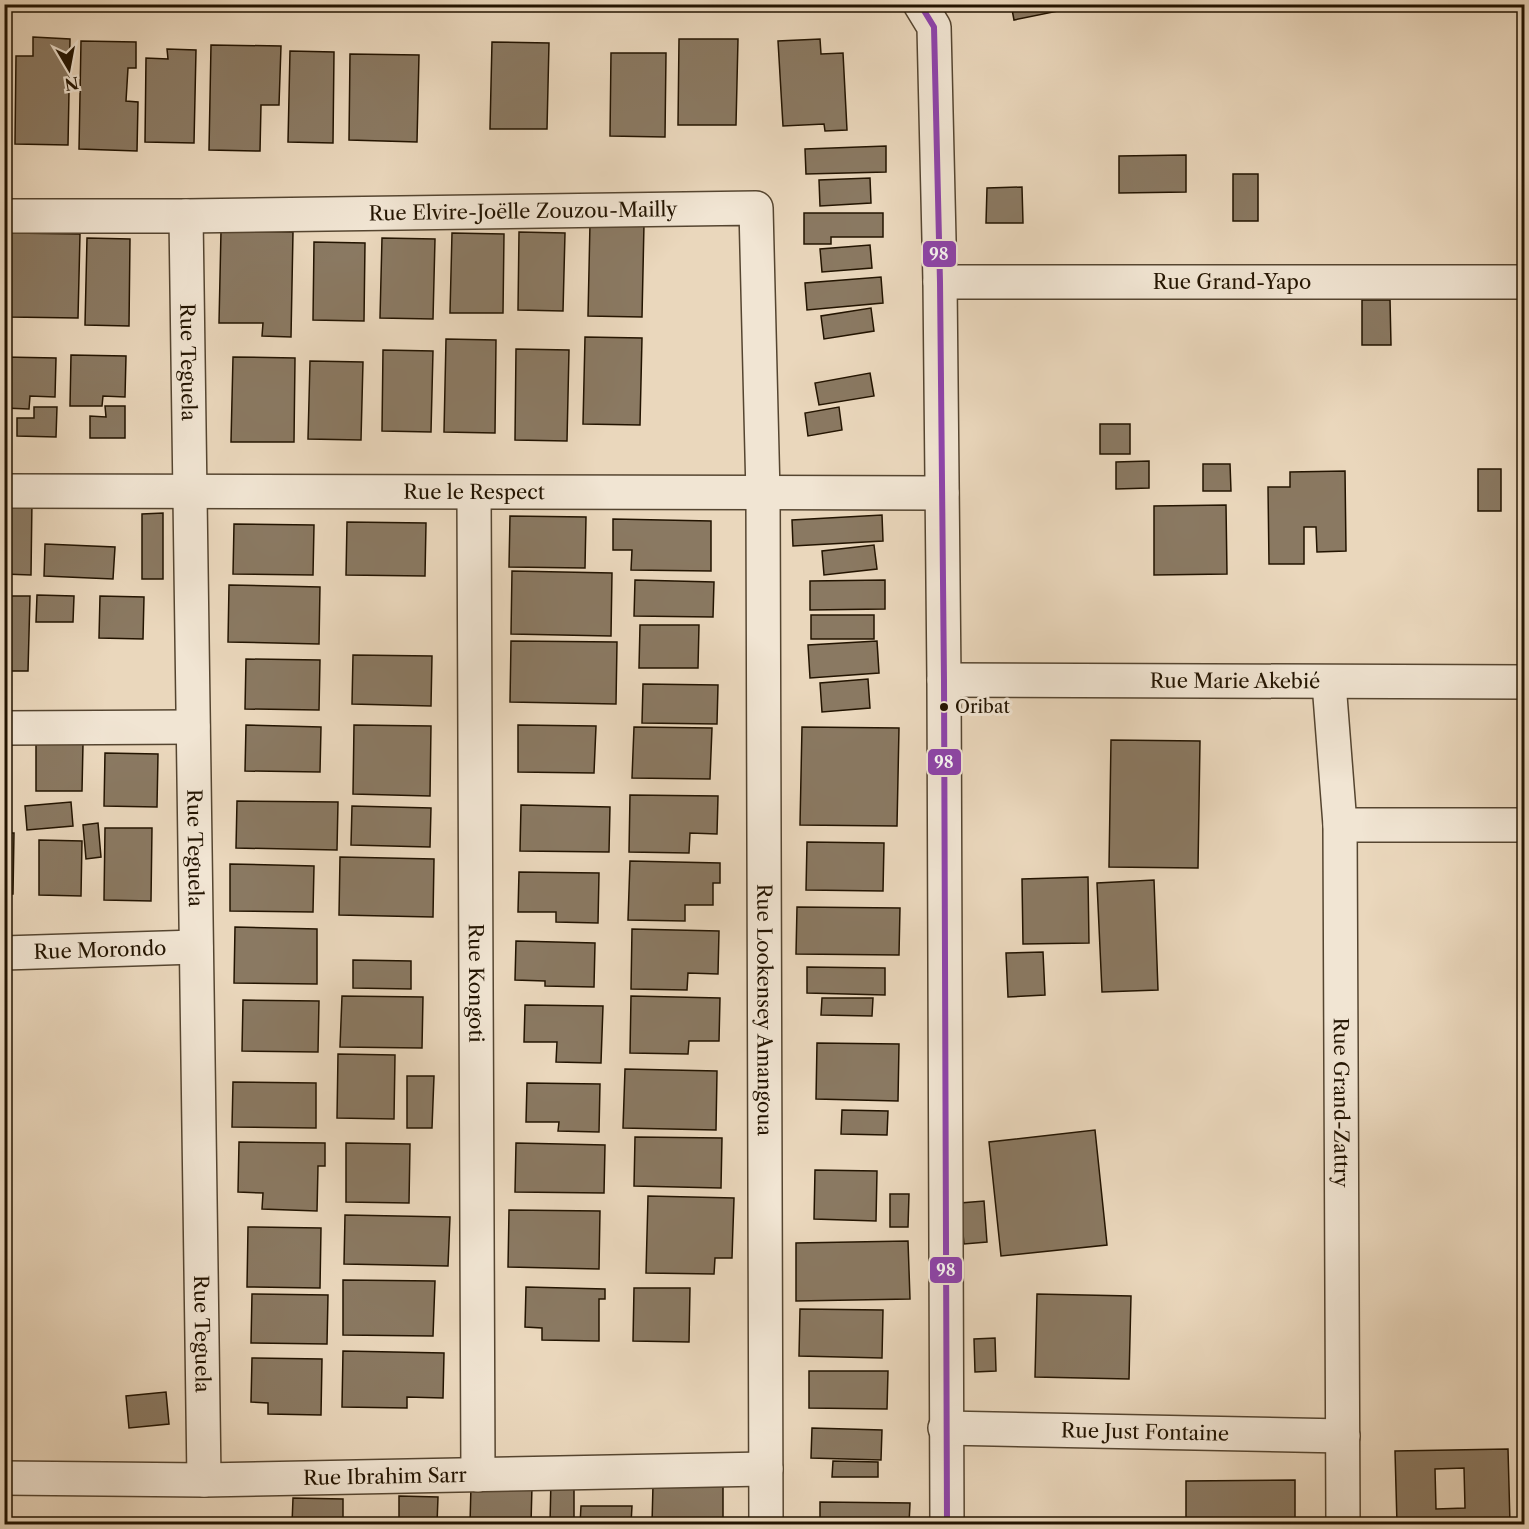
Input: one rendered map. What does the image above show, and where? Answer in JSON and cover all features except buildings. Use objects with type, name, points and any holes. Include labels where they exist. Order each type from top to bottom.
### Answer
[{"type":"street","points":[[920,4],[934,27],[940,282],[947,1524]]},
{"type":"street","name":"Rue Elvire-Joëlle Zouzou-Mailly","points":[[4,216],[186,216],[756,208],[763,494]]},
{"type":"street","name":"Rue Teguela","points":[[186,216],[204,1480]]},
{"type":"street","name":"Rue Grand-Yapo","points":[[940,282],[1524,282]]},
{"type":"street","name":"Rue le Respect","points":[[4,491],[942,493]]},
{"type":"street","name":"Rue Kongoti","points":[[474,493],[478,1475]]},
{"type":"street","name":"Rue Lookensey Amangoua","points":[[763,494],[766,1524]]},
{"type":"street","name":"Rue Marie Akebié","points":[[944,680],[1524,682]]},
{"type":"street","name":"Rue Grand-Zattry","points":[[1329,682],[1340,825],[1343,1524]]},
{"type":"street","points":[[4,728],[193,727]]},
{"type":"street","points":[[1340,825],[1524,825]]},
{"type":"street","name":"Rue Morondo","points":[[4,953],[196,947]]},
{"type":"street","name":"Rue Just Fontaine","points":[[945,1428],[1343,1436]]},
{"type":"street","name":"Rue Ibrahim Sarr","points":[[4,1478],[204,1480],[766,1469]]},
{"type":"transit line","name":"98","points":[[920,4],[934,27],[940,282],[947,1524]]},
{"type":"place","name":"Oribat","points":[[944,707]]}]
